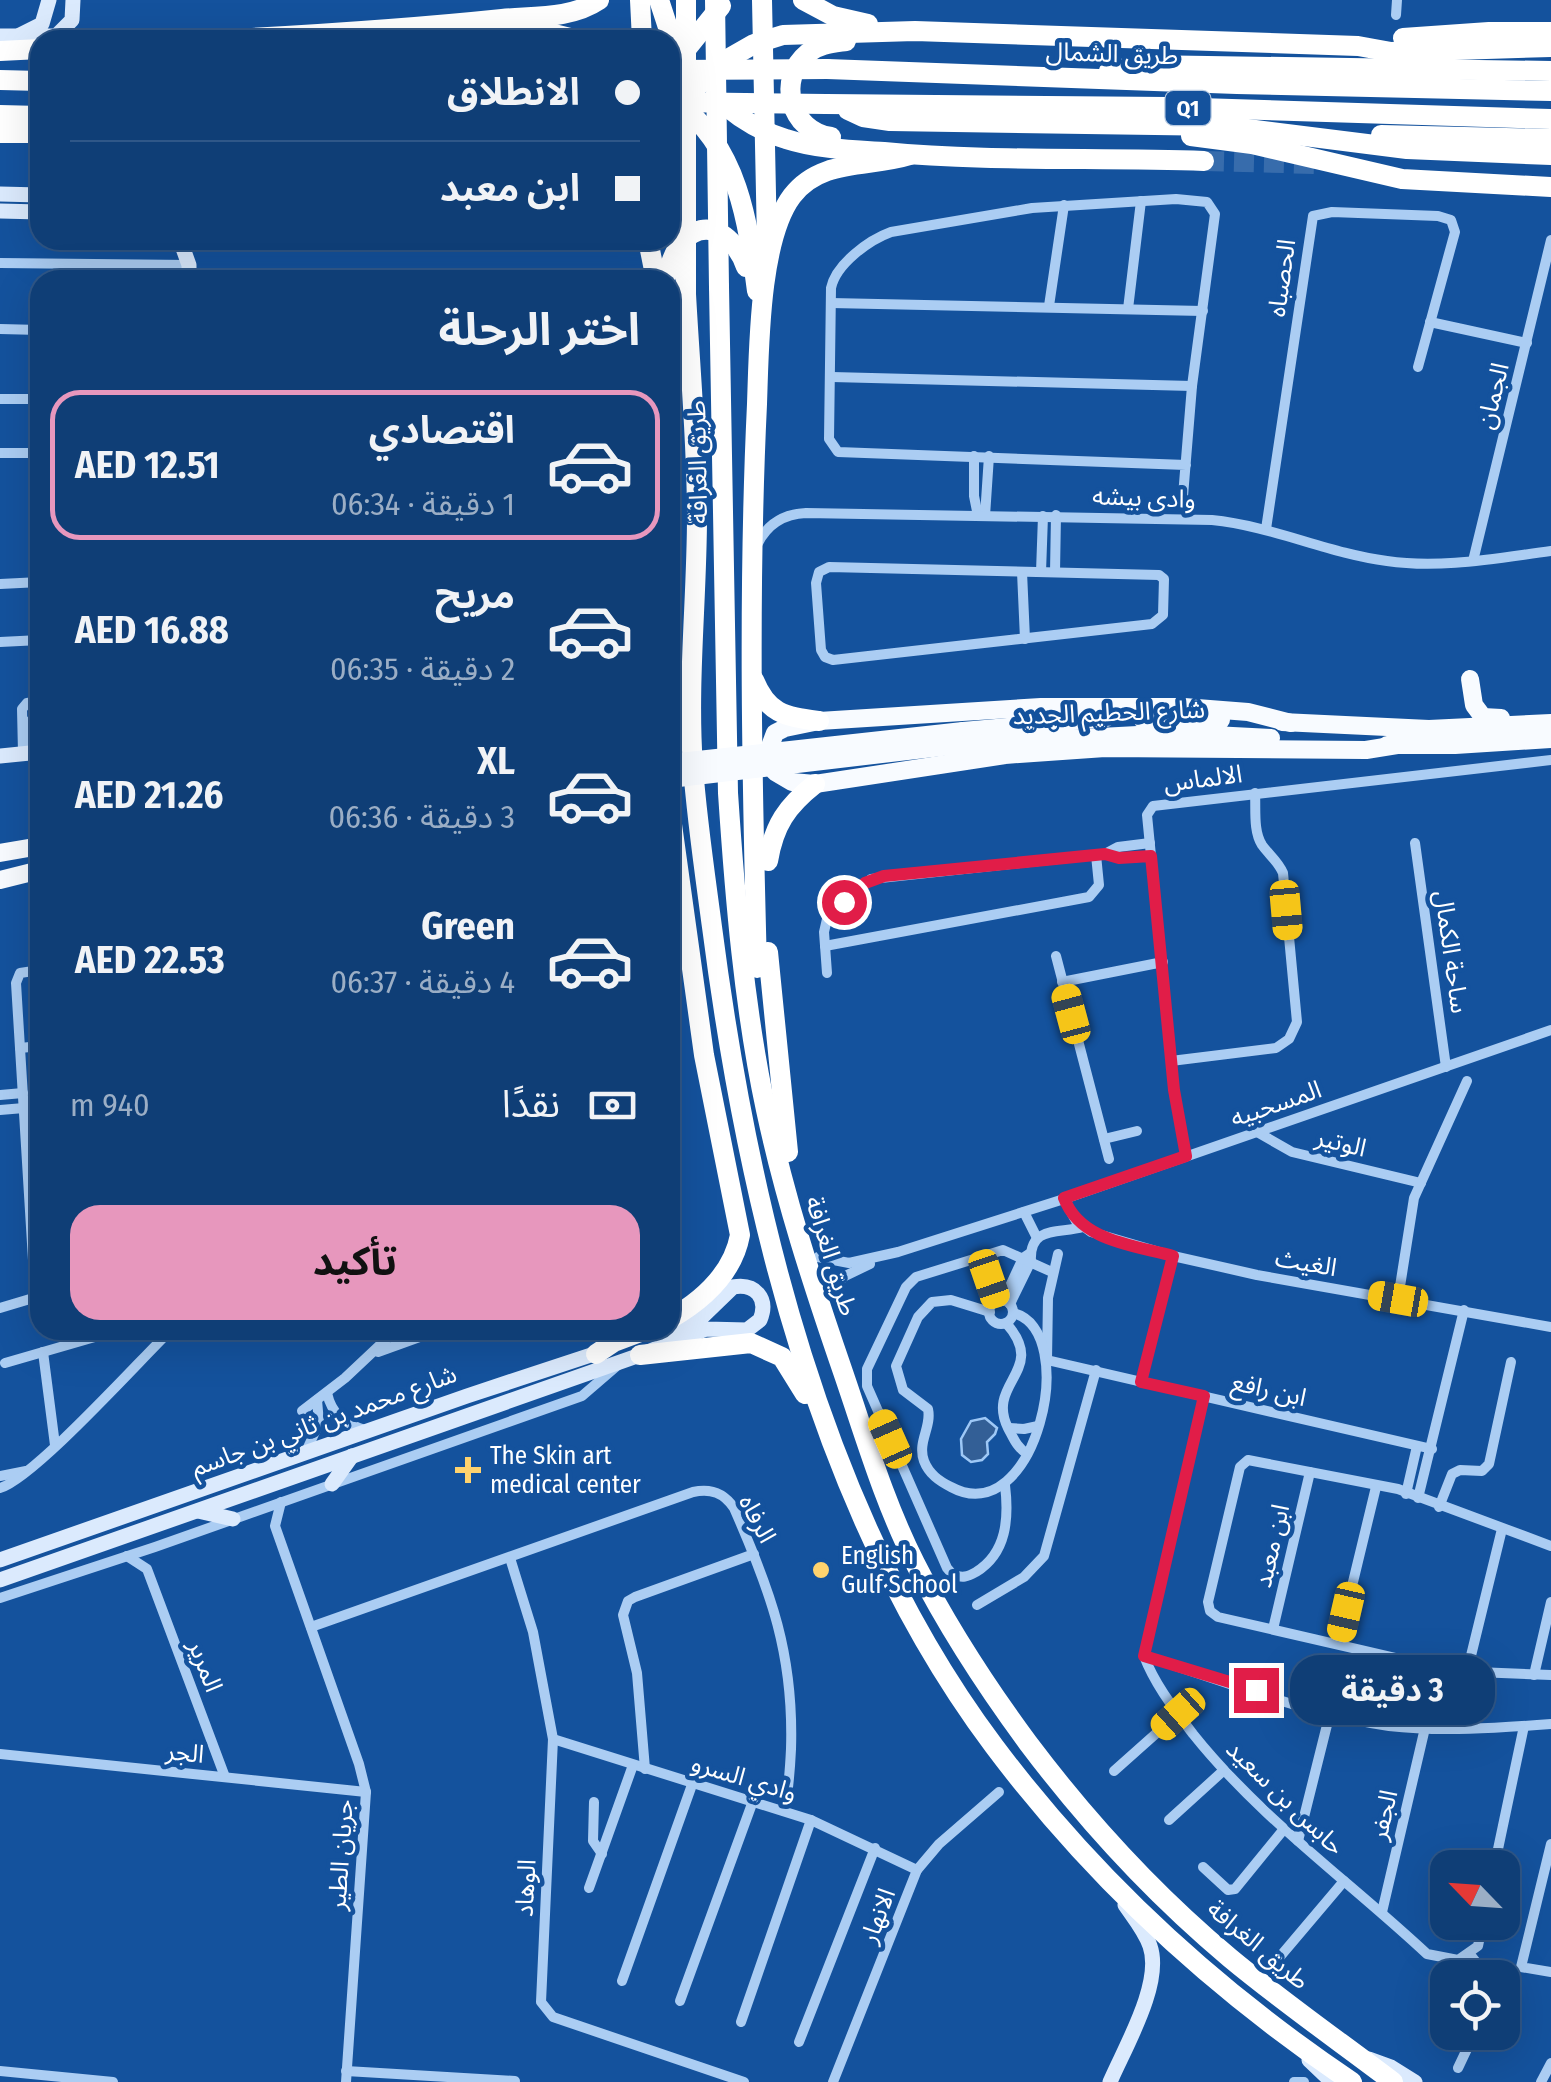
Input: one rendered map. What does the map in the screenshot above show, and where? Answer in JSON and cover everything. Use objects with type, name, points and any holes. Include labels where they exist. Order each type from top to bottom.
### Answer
[{"type":"highway","points":[[389,30],[566,13],[599,0]]},
{"type":"highway","points":[[640,0],[642,30]]},
{"type":"highway","points":[[659,0],[666,30]]},
{"type":"highway","name":"طريق الغرافة","points":[[686,0],[686,294],[697,515],[694,769],[724,1024],[751,1171],[785,1299],[834,1442],[876,1548],[934,1654],[992,1743],[1112,1885],[1293,2042],[1352,2082]]},
{"type":"highway","name":"طريق الغرافة","points":[[715,0],[728,794],[734,871],[760,1075],[786,1194],[852,1400],[914,1561],[962,1646],[1028,1743],[1109,1838],[1191,1922],[1244,1969],[1393,2082]]},
{"type":"highway","points":[[680,57],[725,0]]},
{"type":"highway","points":[[762,0],[767,274]]},
{"type":"highway","points":[[803,0],[833,16],[915,31]]},
{"type":"highway","points":[[424,28],[456,30]]},
{"type":"highway","points":[[910,155],[885,146],[810,132],[795,112],[791,86],[800,62],[819,47],[915,31]]},
{"type":"highway","points":[[680,98],[738,52],[800,33],[915,31],[1358,46],[1391,52],[1551,47]]},
{"type":"highway","points":[[1358,46],[1414,37],[1551,32]]},
{"type":"highway","points":[[0,52],[30,50]]},
{"type":"highway","name":"طريق الشمال","points":[[680,64],[1432,90],[1551,90]]},
{"type":"highway","points":[[1090,78],[1130,66],[1524,71],[1551,68]]},
{"type":"highway","points":[[680,69],[732,112],[765,131],[803,144],[910,155],[1204,161]]},
{"type":"highway","points":[[0,80],[30,81]]},
{"type":"highway","name":"طريق الشمال","points":[[680,103],[1168,107],[1551,119]]},
{"type":"highway","points":[[832,104],[863,116],[890,120],[1224,126],[1407,150],[1551,155]]},
{"type":"highway","points":[[680,109],[718,146],[738,188],[749,226],[761,322]]},
{"type":"highway","points":[[0,115],[30,116]]},
{"type":"highway","points":[[1161,126],[1189,136],[1252,144],[1402,179],[1551,187]]},
{"type":"highway","points":[[0,133],[30,133]]},
{"type":"highway","points":[[1354,134],[1551,139]]},
{"type":"highway","points":[[1154,159],[1184,145]]},
{"type":"highway","points":[[760,1075],[752,556],[761,322],[767,274],[783,209],[806,182],[830,168],[881,163],[910,155]]},
{"type":"highway","points":[[1378,166],[1551,174]]},
{"type":"highway","points":[[680,246],[692,234],[706,230],[732,239],[741,250],[761,322]]},
{"type":"highway","points":[[752,675],[765,702],[777,711],[818,720]]},
{"type":"highway","points":[[752,705],[762,720],[768,985],[791,1174],[818,1257],[852,1400]]},
{"type":"highway","points":[[768,861],[771,840],[783,813],[815,784]]},
{"type":"highway","points":[[680,882],[696,998],[740,1234],[731,1263],[715,1284],[680,1313]]},
{"type":"highway","points":[[696,998],[751,1171]]},
{"type":"highway","points":[[596,1354],[619,1340]]},
{"type":"highway","points":[[632,1358],[740,1343],[775,1352],[789,1364],[834,1442]]},
{"type":"main road","points":[[35,30],[42,24],[50,0]]},
{"type":"main road","points":[[64,30],[72,20],[73,0]]},
{"type":"main road","points":[[0,194],[30,195]]},
{"type":"main road","points":[[0,211],[30,212]]},
{"type":"main road","points":[[1470,679],[1474,704],[1483,717],[1551,715]]},
{"type":"main road","points":[[1291,723],[1248,712],[1184,707],[1041,707],[818,720],[775,733],[768,749],[775,772],[782,778],[815,784],[1005,755],[1088,749],[1366,750],[1397,745]]},
{"type":"main road","name":"شارع الحطيم الجديد","points":[[680,778],[1105,718],[1429,729],[1551,723]]},
{"type":"main road","name":"شارع الحطيم الجديد","points":[[680,762],[965,737],[1174,733],[1397,745],[1551,738]]},
{"type":"main road","points":[[0,756],[30,752]]},
{"type":"main road","points":[[0,854],[30,848]]},
{"type":"main road","points":[[0,880],[30,872]]},
{"type":"main road","name":"شارع محمد بن ثاني بن جاسم","points":[[680,1324],[702,1316],[733,1287],[756,1290],[763,1303],[760,1320],[747,1330],[706,1329],[680,1339]]},
{"type":"main road","name":"شارع محمد بن ثاني بن جاسم","points":[[0,1559],[636,1340]]},
{"type":"main road","name":"شارع محمد بن ثاني بن جاسم","points":[[0,1580],[678,1340]]},
{"type":"main road","points":[[332,1484],[352,1456]]},
{"type":"main road","points":[[198,1511],[233,1519]]},
{"type":"main road","points":[[1110,2082],[1152,1980],[1150,1947],[1112,1885]]},
{"type":"main road","points":[[1120,2082],[1152,2006],[1150,2000],[1144,2002]]},
{"type":"main road","name":"طريق الغرافة","points":[[1293,2042],[1332,2082]]},
{"type":"main road","name":"طريق الغرافة","points":[[1356,2054],[1391,2067],[1415,2082]]},
{"type":"street","points":[[1396,0],[1396,16]]},
{"type":"street","points":[[1183,496],[1186,465],[1192,386],[1215,214],[1200,199],[1064,205],[884,234],[837,272],[832,282],[831,303],[830,438],[838,452],[1186,465]]},
{"type":"street","points":[[1128,310],[1141,201]]},
{"type":"street","points":[[1049,306],[1064,205]]},
{"type":"street","name":"الحصباه","points":[[1266,529],[1313,216],[1321,212],[1350,212],[1451,220],[1455,232],[1418,367]]},
{"type":"street","name":"الجمان","points":[[1473,561],[1551,240]]},
{"type":"street","points":[[0,263],[131,265],[167,270]]},
{"type":"street","points":[[52,264],[52,270]]},
{"type":"street","points":[[131,265],[131,270]]},
{"type":"street","points":[[831,303],[1203,311]]},
{"type":"street","points":[[1430,322],[1527,343]]},
{"type":"street","points":[[0,330],[30,330]]},
{"type":"street","points":[[832,377],[1192,386]]},
{"type":"street","points":[[0,399],[30,398]]},
{"type":"street","points":[[0,453],[30,453]]},
{"type":"street","points":[[974,456],[974,496],[981,516]]},
{"type":"street","points":[[981,516],[989,456]]},
{"type":"street","name":"وادى بيشه","points":[[752,556],[772,524],[785,516],[806,513],[1212,520],[1266,529],[1386,561],[1434,564],[1551,551]]},
{"type":"street","points":[[1055,572],[1056,515]]},
{"type":"street","points":[[1042,572],[1043,516]]},
{"type":"street","points":[[829,567],[1055,572],[1162,576],[1166,585],[1163,615],[1152,624],[1025,639],[829,659],[821,650],[816,583],[820,572],[829,567]]},
{"type":"street","points":[[1022,572],[1025,639]]},
{"type":"street","points":[[0,584],[30,582]]},
{"type":"street","points":[[0,642],[30,640]]},
{"type":"street","points":[[30,704],[24,706],[30,747]]},
{"type":"street","name":"الالماس","points":[[1186,1156],[1172,1061],[1147,815],[1158,804],[1551,760]]},
{"type":"street","points":[[1172,1061],[1276,1048],[1289,1038],[1297,1022],[1282,873],[1257,832],[1255,792]]},
{"type":"street","points":[[827,973],[824,928],[829,916],[865,883],[878,877],[1101,854],[1118,847],[1150,843]]},
{"type":"street","name":"ساحة الكمال","points":[[1415,843],[1446,1067]]},
{"type":"street","points":[[1101,854],[1119,858],[1151,856]]},
{"type":"street","points":[[825,946],[1089,897],[1099,885],[1101,854]]},
{"type":"street","points":[[1056,956],[1110,1159]]},
{"type":"street","points":[[1062,982],[1163,966]]},
{"type":"street","points":[[30,971],[16,980],[30,1173]]},
{"type":"street","name":"المسحبيه","points":[[828,1296],[852,1270],[898,1252],[1551,1030]]},
{"type":"street","points":[[20,1048],[30,1047]]},
{"type":"street","points":[[1398,1299],[1410,1213],[1467,1081]]},
{"type":"street","points":[[0,1095],[23,1093]]},
{"type":"street","points":[[0,1110],[24,1108]]},
{"type":"street","points":[[1104,1139],[1137,1131]]},
{"type":"street","name":"الوتير","points":[[1256,1132],[1292,1152],[1420,1183]]},
{"type":"street","points":[[1064,1198],[1068,1210],[1083,1227]]},
{"type":"street","points":[[1024,1212],[1037,1238]]},
{"type":"street","points":[[990,1312],[995,1322],[1006,1308],[1037,1238],[1055,1229],[1083,1227]]},
{"type":"street","name":"الغيث","points":[[1083,1227],[1101,1236],[1173,1256],[1256,1275],[1551,1326]]},
{"type":"street","points":[[1005,1485],[1006,1519],[999,1549],[981,1569],[958,1577],[947,1568],[902,1466],[866,1380],[867,1369],[912,1279],[1003,1250],[1052,1272]]},
{"type":"street","name":"المسحبيه","points":[[818,1257],[848,1262],[898,1252]]},
{"type":"street","points":[[1046,1360],[1032,1324],[1006,1308],[990,1312],[938,1300],[922,1310],[896,1366],[896,1375],[903,1390],[928,1409],[922,1449],[935,1477],[958,1492],[990,1492],[1005,1485],[1027,1454],[1046,1390],[1052,1272],[1058,1254]]},
{"type":"street","points":[[982,1256],[1020,1340],[1022,1356],[1001,1406],[1002,1418],[1017,1446],[1027,1454]]},
{"type":"street","points":[[1141,1382],[1173,1256]]},
{"type":"street","points":[[0,1308],[30,1299]]},
{"type":"street","points":[[1418,1498],[1464,1310]]},
{"type":"street","points":[[886,1328],[908,1338]]},
{"type":"street","points":[[5,1364],[84,1340]]},
{"type":"street","points":[[0,1488],[10,1485],[55,1445],[161,1340]]},
{"type":"street","points":[[302,1411],[386,1340]]},
{"type":"street","points":[[372,1354],[411,1340]]},
{"type":"street","points":[[43,1352],[55,1445]]},
{"type":"street","name":"شارع محمد بن ثاني بن جاسم","points":[[0,1598],[582,1396],[632,1358]]},
{"type":"street","name":"ابن رافع","points":[[1046,1360],[1432,1449]]},
{"type":"street","points":[[1439,1506],[1452,1474],[1460,1470],[1482,1472],[1489,1464],[1511,1362]]},
{"type":"street","points":[[977,1605],[1024,1577],[1044,1556],[1096,1370]]},
{"type":"street","points":[[322,1396],[339,1418],[371,1432]]},
{"type":"street","points":[[305,1455],[319,1423],[322,1396]]},
{"type":"street","points":[[1204,1396],[1144,1656],[1330,1714],[1388,1726],[1551,1724]]},
{"type":"street","points":[[1009,1428],[1024,1430],[1038,1426]]},
{"type":"street","points":[[1405,1494],[1418,1446]]},
{"type":"street","points":[[902,1466],[924,1459]]},
{"type":"street","points":[[1551,1546],[1482,1525],[1405,1494],[1254,1459],[1240,1467],[1208,1607],[1218,1617],[1467,1672],[1551,1675]]},
{"type":"street","points":[[0,1476],[27,1470]]},
{"type":"street","name":"ابن معبد","points":[[1272,1629],[1310,1472]]},
{"type":"street","points":[[1338,1644],[1376,1487]]},
{"type":"street","name":"الرفاه","points":[[311,1627],[706,1490],[728,1500],[754,1554],[780,1624],[792,1724],[784,1811]]},
{"type":"street","points":[[275,1526],[281,1502]]},
{"type":"street","points":[[253,1512],[264,1515],[275,1526]]},
{"type":"street","name":"جريان الطير","points":[[275,1526],[366,1792],[346,2076]]},
{"type":"street","points":[[1467,1672],[1502,1529]]},
{"type":"street","points":[[127,1556],[146,1568],[155,1547]]},
{"type":"street","points":[[589,1888],[639,1767],[637,1672],[624,1607],[635,1597],[754,1554]]},
{"type":"street","name":"الوهاد","points":[[510,1558],[532,1632],[552,1738],[541,1992],[545,2011],[553,2018],[744,2082]]},
{"type":"street","name":"المرير","points":[[146,1568],[226,1777]]},
{"type":"street","points":[[1534,1674],[1551,1602]]},
{"type":"street","name":"حابس بن سعيد","points":[[1144,1656],[1151,1674],[1178,1714],[1223,1771],[1284,1829],[1427,1954],[1458,1960],[1469,1952]]},
{"type":"street","points":[[1114,1771],[1178,1714]]},
{"type":"street","points":[[1298,1841],[1330,1714]]},
{"type":"street","points":[[1498,1850],[1524,1726]]},
{"type":"street","name":"الجفر","points":[[1382,1912],[1425,1728]]},
{"type":"street","name":"وادي السرو","points":[[552,1738],[811,1820],[917,1870]]},
{"type":"street","name":"الجر","points":[[0,1754],[366,1792]]},
{"type":"street","points":[[1169,1820],[1223,1771]]},
{"type":"street","points":[[622,1980],[693,1782]]},
{"type":"street","name":"الانهار","points":[[833,2082],[917,1870],[939,1844],[999,1792]]},
{"type":"street","points":[[680,2001],[753,1801]]},
{"type":"street","points":[[594,1802],[593,1842],[602,1854]]},
{"type":"street","points":[[741,2022],[811,1820]]},
{"type":"street","points":[[1203,1866],[1228,1890],[1235,1889],[1284,1829]]},
{"type":"street","points":[[1551,1844],[1521,1966],[1551,1972]]},
{"type":"street","points":[[799,2042],[875,1848]]},
{"type":"street","points":[[1278,1959],[1344,1881]]},
{"type":"street","points":[[1475,1960],[1469,1952],[1479,1940]]},
{"type":"street","points":[[1458,2068],[1466,2050]]},
{"type":"street","points":[[1541,2082],[1551,2063]]},
{"type":"street","points":[[696,2082],[701,2067]]},
{"type":"street","points":[[0,2071],[112,2082]]},
{"type":"street","points":[[346,2076],[516,2082]]},
{"type":"street","points":[[1294,2082],[1304,2082]]},
{"type":"water","points":[[985,1418],[997,1428],[987,1442],[988,1454],[971,1462],[962,1455],[961,1439],[971,1421]]},
{"type":"tunnel","points":[[1204,161],[1317,164]]},
{"type":"place","name":"The Skin art medical center","points":[[468,1470]]},
{"type":"place","name":"English Gulf School","points":[[821,1570]]},
{"type":"route","points":[[844,902],[871,879],[884,876],[1105,854],[1119,858],[1151,856],[1174,1090],[1186,1156],[1064,1198],[1068,1210],[1091,1232],[1173,1256],[1141,1382],[1204,1396],[1144,1656],[1256,1690]]}]
